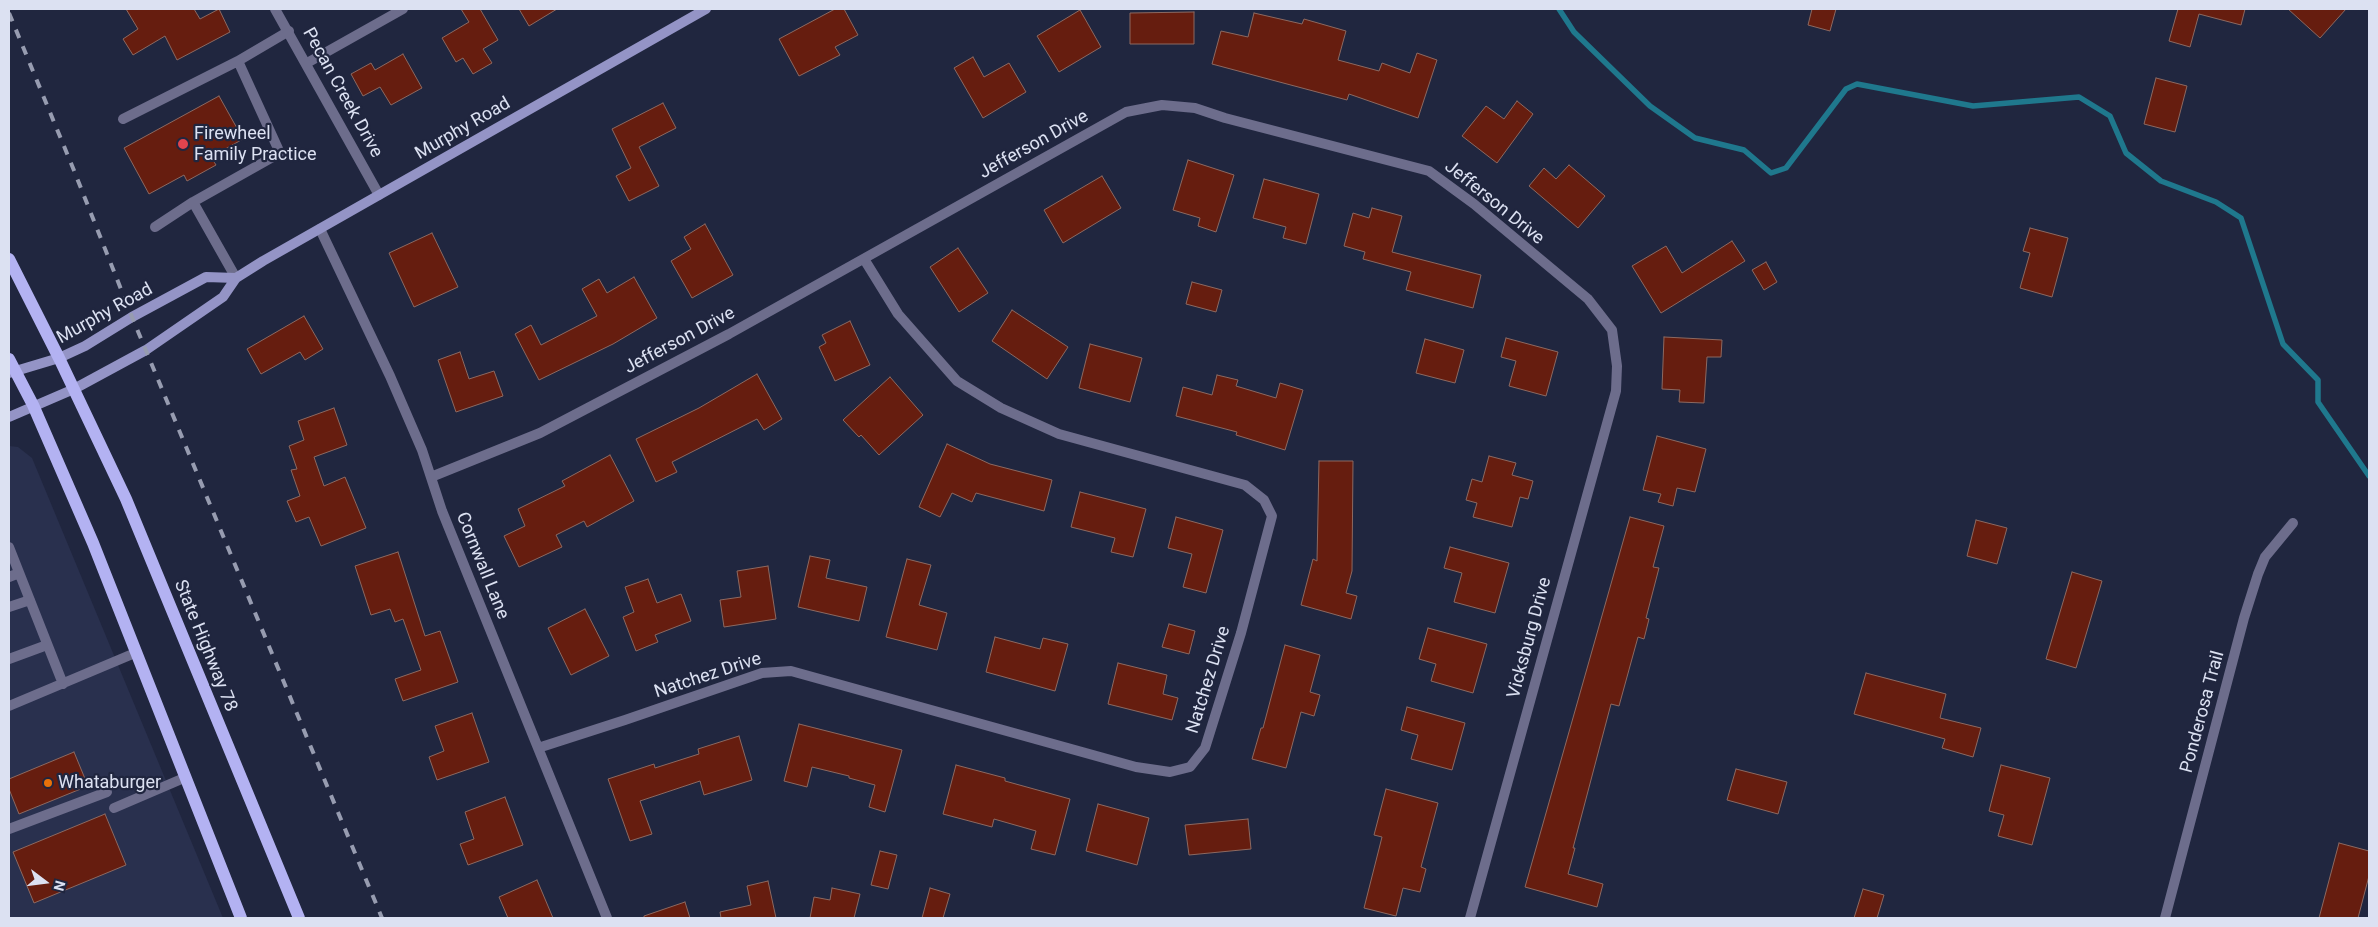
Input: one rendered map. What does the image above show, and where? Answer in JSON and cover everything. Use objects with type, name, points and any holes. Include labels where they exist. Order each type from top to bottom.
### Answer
[{"type":"main road","name":"Murphy Road","points":[[9,417],[33,405],[74,389],[146,350],[223,297],[236,278],[706,9]]},
{"type":"main road","name":"State Highway 78","points":[[9,259],[59,358],[126,499],[299,918]]},
{"type":"main road","name":"Murphy Road","points":[[12,372],[59,358],[85,346],[132,317],[206,277],[236,278]]},
{"type":"main road","points":[[9,359],[12,372],[33,405],[96,552],[241,918]]},
{"type":"street","name":"Pecan Creek Drive","points":[[274,9],[289,31],[379,195]]},
{"type":"street","points":[[307,63],[403,9]]},
{"type":"street","points":[[123,119],[238,61],[289,31]]},
{"type":"street","points":[[155,226],[193,202],[280,154],[238,61]]},
{"type":"street","name":"Jefferson Drive","points":[[431,477],[540,433],[730,334],[1126,112],[1162,105],[1195,108],[1225,118],[1428,171],[1474,204],[1588,299],[1612,330],[1617,366]]},
{"type":"street","points":[[193,202],[236,278]]},
{"type":"street","name":"Cornwall Lane","points":[[320,229],[390,376],[422,450],[442,511],[607,918]]},
{"type":"street","name":"Natchez Drive","points":[[538,748],[762,672],[791,671],[1136,767],[1170,772],[1190,767],[1205,748],[1240,633],[1272,516],[1264,500],[1245,485],[1059,434],[1001,408],[958,381],[898,314],[864,259]]},
{"type":"street","name":"Vicksburg Drive","points":[[1470,918],[1616,391],[1617,366]]},
{"type":"street","name":"Ponderosa Trail","points":[[2165,918],[2244,618],[2258,574],[2266,557],[2293,523]]},
{"type":"street","points":[[9,547],[62,684]]},
{"type":"street","points":[[9,577],[19,573]]},
{"type":"street","points":[[9,607],[30,600]]},
{"type":"street","points":[[9,659],[47,645]]},
{"type":"street","points":[[9,706],[135,653]]},
{"type":"street","points":[[114,808],[184,778]]},
{"type":"street","points":[[9,829],[107,792]]},
{"type":"shaded area","points":[[9,446],[18,447],[32,458],[223,918],[9,918]]},
{"type":"building","points":[[126,9],[194,9],[200,19],[219,9],[230,32],[177,60],[165,36],[133,55],[123,39],[138,29]]},
{"type":"building","points":[[461,9],[480,9],[498,40],[483,49],[492,63],[473,74],[463,58],[456,62],[442,38],[469,22]]},
{"type":"building","points":[[519,9],[557,9],[529,26]]},
{"type":"building","points":[[835,9],[844,9],[858,35],[835,47],[840,55],[799,76],[779,39]]},
{"type":"building","points":[[1812,9],[1836,9],[1830,31],[1808,25]]},
{"type":"building","points":[[2178,9],[2245,9],[2241,25],[2199,14],[2190,47],[2169,41]]},
{"type":"building","points":[[2288,9],[2346,9],[2320,38]]},
{"type":"building","points":[[1080,10],[1101,47],[1059,72],[1037,36]]},
{"type":"building","points":[[1194,12],[1194,44],[1130,44],[1130,13]]},
{"type":"building","points":[[1254,13],[1302,24],[1304,19],[1346,31],[1338,60],[1379,71],[1382,63],[1410,73],[1417,53],[1437,60],[1418,118],[1349,94],[1347,100],[1212,64],[1221,31],[1248,37]]},
{"type":"building","points":[[403,54],[422,88],[391,105],[380,87],[363,96],[351,74],[371,63],[375,70]]},
{"type":"building","points":[[973,57],[984,77],[1009,63],[1026,92],[983,118],[954,68]]},
{"type":"building","points":[[2156,78],[2187,86],[2175,132],[2144,124]]},
{"type":"building","name":"Firewheel Family Practice","points":[[219,96],[243,139],[211,157],[216,165],[187,181],[184,175],[149,194],[124,148]]},
{"type":"building","points":[[1517,101],[1533,114],[1497,163],[1462,136],[1486,106],[1504,119]]},
{"type":"building","points":[[663,103],[676,128],[639,147],[659,186],[629,201],[616,176],[631,168],[612,129]]},
{"type":"building","points":[[1188,160],[1234,175],[1216,232],[1198,226],[1200,218],[1173,210]]},
{"type":"building","points":[[1569,165],[1605,196],[1578,228],[1529,186],[1544,168],[1556,179]]},
{"type":"building","points":[[1102,176],[1121,208],[1063,243],[1044,210]]},
{"type":"building","points":[[1264,179],[1319,194],[1306,244],[1283,238],[1286,227],[1253,218]]},
{"type":"building","points":[[1372,208],[1402,216],[1392,252],[1481,275],[1473,308],[1406,290],[1411,272],[1363,259],[1365,252],[1344,246],[1353,213],[1369,218]]},
{"type":"building","points":[[705,224],[733,275],[692,298],[671,261],[691,249],[684,237]]},
{"type":"building","points":[[2030,228],[2068,238],[2052,297],[2020,288],[2030,253],[2023,251]]},
{"type":"building","points":[[432,233],[458,287],[414,307],[389,253]]},
{"type":"building","points":[[1732,241],[1745,261],[1661,313],[1632,266],[1666,246],[1682,273]]},
{"type":"building","points":[[958,248],[988,293],[959,312],[930,267]]},
{"type":"building","points":[[1766,262],[1777,282],[1764,290],[1752,270]]},
{"type":"building","points":[[634,277],[657,318],[613,344],[539,380],[515,334],[531,325],[541,345],[597,316],[582,289],[599,279],[607,293]]},
{"type":"building","points":[[1192,282],[1222,290],[1216,312],[1186,304]]},
{"type":"building","points":[[1012,310],[1068,347],[1047,379],[992,341]]},
{"type":"building","points":[[304,316],[323,349],[305,360],[300,352],[261,374],[247,349]]},
{"type":"building","points":[[850,321],[870,365],[835,381],[819,347],[826,343],[822,335]]},
{"type":"building","points":[[1664,337],[1722,340],[1721,357],[1707,357],[1704,403],[1679,402],[1680,390],[1662,389]]},
{"type":"building","points":[[1506,338],[1558,352],[1546,396],[1509,386],[1516,361],[1501,357]]},
{"type":"building","points":[[1425,339],[1464,350],[1455,383],[1416,373]]},
{"type":"building","points":[[1090,344],[1142,358],[1130,402],[1079,388]]},
{"type":"building","points":[[460,352],[469,379],[494,371],[503,396],[456,412],[438,360]]},
{"type":"building","points":[[757,374],[782,419],[764,430],[757,419],[672,462],[677,472],[656,482],[636,439],[699,408]]},
{"type":"building","points":[[1217,375],[1238,380],[1236,386],[1276,398],[1280,383],[1303,390],[1285,450],[1236,435],[1237,432],[1176,416],[1183,387],[1212,395]]},
{"type":"building","points":[[890,377],[923,415],[879,455],[861,435],[859,437],[843,420]]},
{"type":"building","points":[[334,408],[347,445],[314,457],[324,486],[345,477],[366,528],[321,546],[309,517],[296,522],[287,501],[300,496],[291,470],[297,469],[289,446],[304,440],[298,421]]},
{"type":"building","points":[[1657,436],[1706,449],[1695,492],[1677,488],[1673,506],[1658,502],[1661,494],[1643,490]]},
{"type":"building","points":[[947,444],[990,464],[1052,480],[1044,511],[976,493],[972,502],[952,493],[940,517],[919,507]]},
{"type":"building","points":[[610,455],[634,501],[587,527],[584,521],[556,535],[562,547],[519,567],[504,536],[525,526],[518,509],[565,486],[562,481]]},
{"type":"building","points":[[1489,456],[1516,463],[1512,475],[1533,481],[1528,499],[1520,497],[1512,527],[1473,517],[1477,503],[1466,500],[1472,479],[1482,482]]},
{"type":"building","points":[[1319,461],[1353,461],[1352,571],[1346,593],[1357,596],[1351,619],[1301,605],[1313,559],[1317,561]]},
{"type":"building","points":[[1080,492],[1146,509],[1133,557],[1111,552],[1115,538],[1071,527]]},
{"type":"building","points":[[1176,517],[1223,530],[1206,593],[1183,587],[1192,554],[1168,548]]},
{"type":"building","points":[[1630,517],[1664,526],[1653,567],[1659,568],[1646,618],[1649,619],[1644,639],[1638,637],[1619,706],[1611,704],[1573,848],[1575,848],[1568,874],[1603,884],[1597,907],[1525,887]]},
{"type":"building","points":[[1976,520],[2007,528],[1997,564],[1967,556]]},
{"type":"building","points":[[1450,547],[1509,563],[1495,613],[1454,602],[1462,573],[1444,568]]},
{"type":"building","points":[[398,552],[425,636],[440,631],[458,682],[403,701],[395,679],[421,670],[403,619],[395,622],[390,609],[371,615],[355,566]]},
{"type":"building","points":[[810,556],[830,560],[826,578],[867,587],[859,621],[798,607]]},
{"type":"building","points":[[907,559],[931,565],[919,605],[947,613],[937,650],[886,637]]},
{"type":"building","points":[[768,566],[776,619],[724,627],[720,600],[741,597],[737,571]]},
{"type":"building","points":[[2072,572],[2102,581],[2076,668],[2046,659]]},
{"type":"building","points":[[648,579],[657,603],[681,594],[691,621],[655,635],[658,642],[636,651],[623,617],[634,612],[625,587]]},
{"type":"building","points":[[585,609],[609,656],[571,675],[548,628]]},
{"type":"building","points":[[1169,624],[1195,631],[1189,654],[1162,647]]},
{"type":"building","points":[[1428,628],[1487,644],[1473,693],[1431,681],[1436,664],[1419,659]]},
{"type":"building","points":[[995,637],[1040,649],[1043,638],[1068,644],[1055,691],[986,672]]},
{"type":"building","points":[[1285,645],[1320,655],[1310,692],[1320,695],[1314,716],[1301,712],[1286,768],[1252,759],[1261,728],[1263,728]]},
{"type":"building","points":[[1118,663],[1167,675],[1163,694],[1178,698],[1172,720],[1108,704]]},
{"type":"building","points":[[1866,673],[1946,694],[1940,718],[1981,728],[1973,757],[1942,748],[1945,739],[1854,714]]},
{"type":"building","points":[[1407,707],[1465,723],[1452,770],[1411,759],[1418,735],[1401,730]]},
{"type":"building","points":[[472,713],[489,762],[437,780],[429,757],[444,751],[435,726]]},
{"type":"building","points":[[799,724],[902,750],[885,812],[869,807],[875,785],[849,778],[849,776],[812,767],[807,787],[784,781]]},
{"type":"building","points":[[739,736],[752,780],[704,795],[700,781],[640,801],[652,834],[630,841],[608,779],[654,764],[655,768],[699,754],[698,749]]},
{"type":"building","name":"Whataburger","points":[[74,752],[88,786],[19,814],[9,789],[9,779]]},
{"type":"building","points":[[956,765],[1005,778],[1005,781],[1070,799],[1055,855],[1031,849],[1036,831],[994,819],[992,827],[943,814]]},
{"type":"building","points":[[2001,765],[2050,778],[2032,845],[1998,836],[2004,815],[1989,811]]},
{"type":"building","points":[[1736,769],[1787,782],[1778,814],[1727,800]]},
{"type":"building","points":[[1386,789],[1438,803],[1421,867],[1426,869],[1420,892],[1403,888],[1396,916],[1364,908],[1382,837],[1374,835]]},
{"type":"building","points":[[505,797],[523,845],[468,865],[460,844],[474,839],[465,812]]},
{"type":"building","points":[[1098,804],[1149,818],[1137,865],[1086,851]]},
{"type":"building","points":[[105,814],[126,865],[34,903],[13,852]]},
{"type":"building","points":[[1248,819],[1251,849],[1189,855],[1185,825]]},
{"type":"building","points":[[2339,843],[2369,851],[2369,876],[2358,918],[2319,918]]},
{"type":"building","points":[[880,851],[897,855],[888,889],[871,885]]},
{"type":"building","points":[[537,880],[553,918],[508,918],[499,897]]},
{"type":"building","points":[[768,881],[776,918],[721,918],[720,912],[751,905],[747,886]]},
{"type":"building","points":[[832,888],[860,894],[854,918],[810,918],[814,897],[830,900]]},
{"type":"building","points":[[930,888],[950,894],[943,918],[922,918]]},
{"type":"building","points":[[1863,889],[1884,895],[1877,918],[1854,918]]},
{"type":"building","points":[[685,902],[690,918],[644,918],[644,916]]},
{"type":"waterway","points":[[1559,9],[1574,32],[1650,106],[1695,138],[1744,150],[1771,173],[1786,168],[1846,89],[1857,84],[1973,106],[2079,97],[2110,116],[2126,153],[2161,181],[2216,202],[2241,218],[2283,344],[2318,380],[2318,402],[2369,476]]},
{"type":"railway","points":[[9,13],[132,317],[382,918]]},
{"type":"place","name":"Firewheel Family Practice","points":[[183,144]]},
{"type":"place","name":"Whataburger","points":[[48,783]]}]
